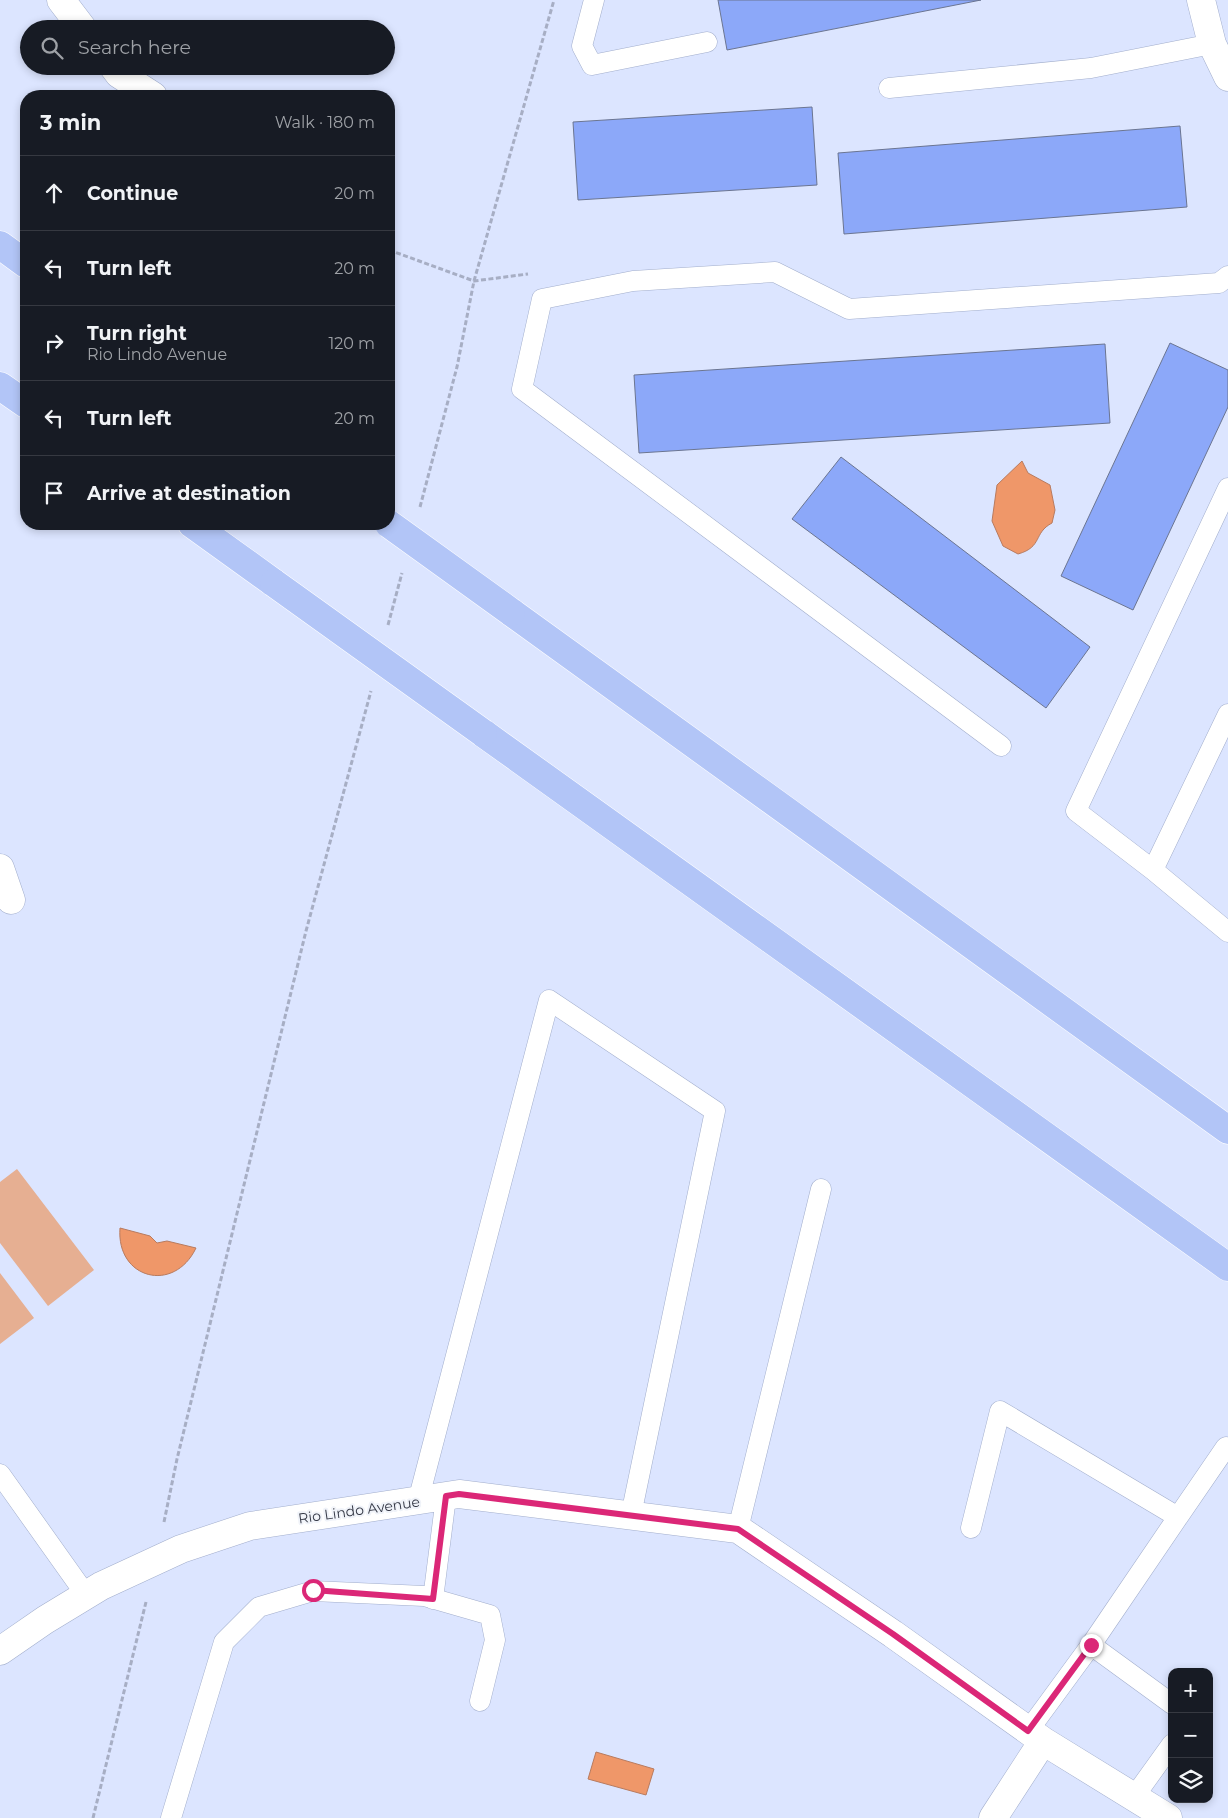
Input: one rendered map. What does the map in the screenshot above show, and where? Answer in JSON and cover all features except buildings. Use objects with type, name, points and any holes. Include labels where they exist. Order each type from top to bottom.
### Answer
[{"type":"highway","points":[[0,245],[20,260]]},
{"type":"highway","points":[[0,386],[20,400]]},
{"type":"highway","points":[[395,528],[1228,1130]]},
{"type":"highway","points":[[200,530],[1228,1267]]},
{"type":"street","points":[[61,0],[77,20]]},
{"type":"street","points":[[1200,0],[1212,44],[1228,78]]},
{"type":"street","points":[[121,75],[144,90]]},
{"type":"street","points":[[0,868],[11,900]]},
{"type":"street","name":"Rio Lindo Avenue","points":[[0,1651],[86,1595],[156,1559],[250,1526],[459,1494],[738,1529],[893,1634],[1036,1736],[1168,1818]]},
{"type":"street","points":[[993,1818],[1036,1736]]},
{"type":"lane","points":[[594,0],[582,46],[592,65],[707,42]]},
{"type":"lane","points":[[889,88],[1091,68],[1212,44]]},
{"type":"lane","points":[[1001,746],[522,389],[542,299],[633,281],[775,272],[849,309],[1219,283],[1228,276]]},
{"type":"lane","points":[[1227,927],[1076,810],[1228,488]]},
{"type":"lane","points":[[1153,870],[1228,714]]},
{"type":"lane","points":[[418,1501],[549,1000],[715,1110],[631,1515]]},
{"type":"lane","points":[[738,1529],[821,1190]]},
{"type":"lane","points":[[971,1528],[1000,1411],[1178,1517]]},
{"type":"lane","points":[[1036,1736],[1091,1645],[1226,1447],[1228,1449]]},
{"type":"lane","points":[[0,1474],[86,1595]]},
{"type":"lane","points":[[433,1599],[446,1496]]},
{"type":"lane","points":[[171,1818],[224,1642],[259,1607],[313,1590],[433,1599],[490,1616],[495,1640],[480,1701]]},
{"type":"lane","points":[[1091,1645],[1168,1701]]},
{"type":"lane","points":[[1134,1797],[1168,1750]]},
{"type":"path","points":[[419,510],[457,367],[474,281],[554,0]]},
{"type":"path","points":[[395,252],[474,281],[532,273]]},
{"type":"path","points":[[386,635],[404,568]]},
{"type":"path","points":[[93,1818],[156,1559],[177,1459],[302,950],[373,683]]},
{"type":"shaded area","points":[[1022,461],[1028,473],[1050,485],[1055,510],[1052,523],[1042,531],[1035,544],[1018,554],[1003,546],[992,521],[997,485]]},
{"type":"shaded area","points":[[17,1169],[94,1270],[48,1306],[0,1243],[0,1182]]},
{"type":"shaded area","points":[[120,1228],[150,1236],[157,1243],[167,1241],[196,1248],[186,1262],[174,1271],[161,1275],[148,1274],[136,1269],[127,1259],[121,1245]]},
{"type":"shaded area","points":[[0,1273],[34,1318],[0,1344]]},
{"type":"shaded area","points":[[596,1752],[654,1769],[646,1795],[588,1779]]},
{"type":"route","points":[[313,1590],[424,1596],[433,1599],[446,1496],[459,1494],[738,1529],[893,1634],[1028,1731],[1091,1645]]}]
